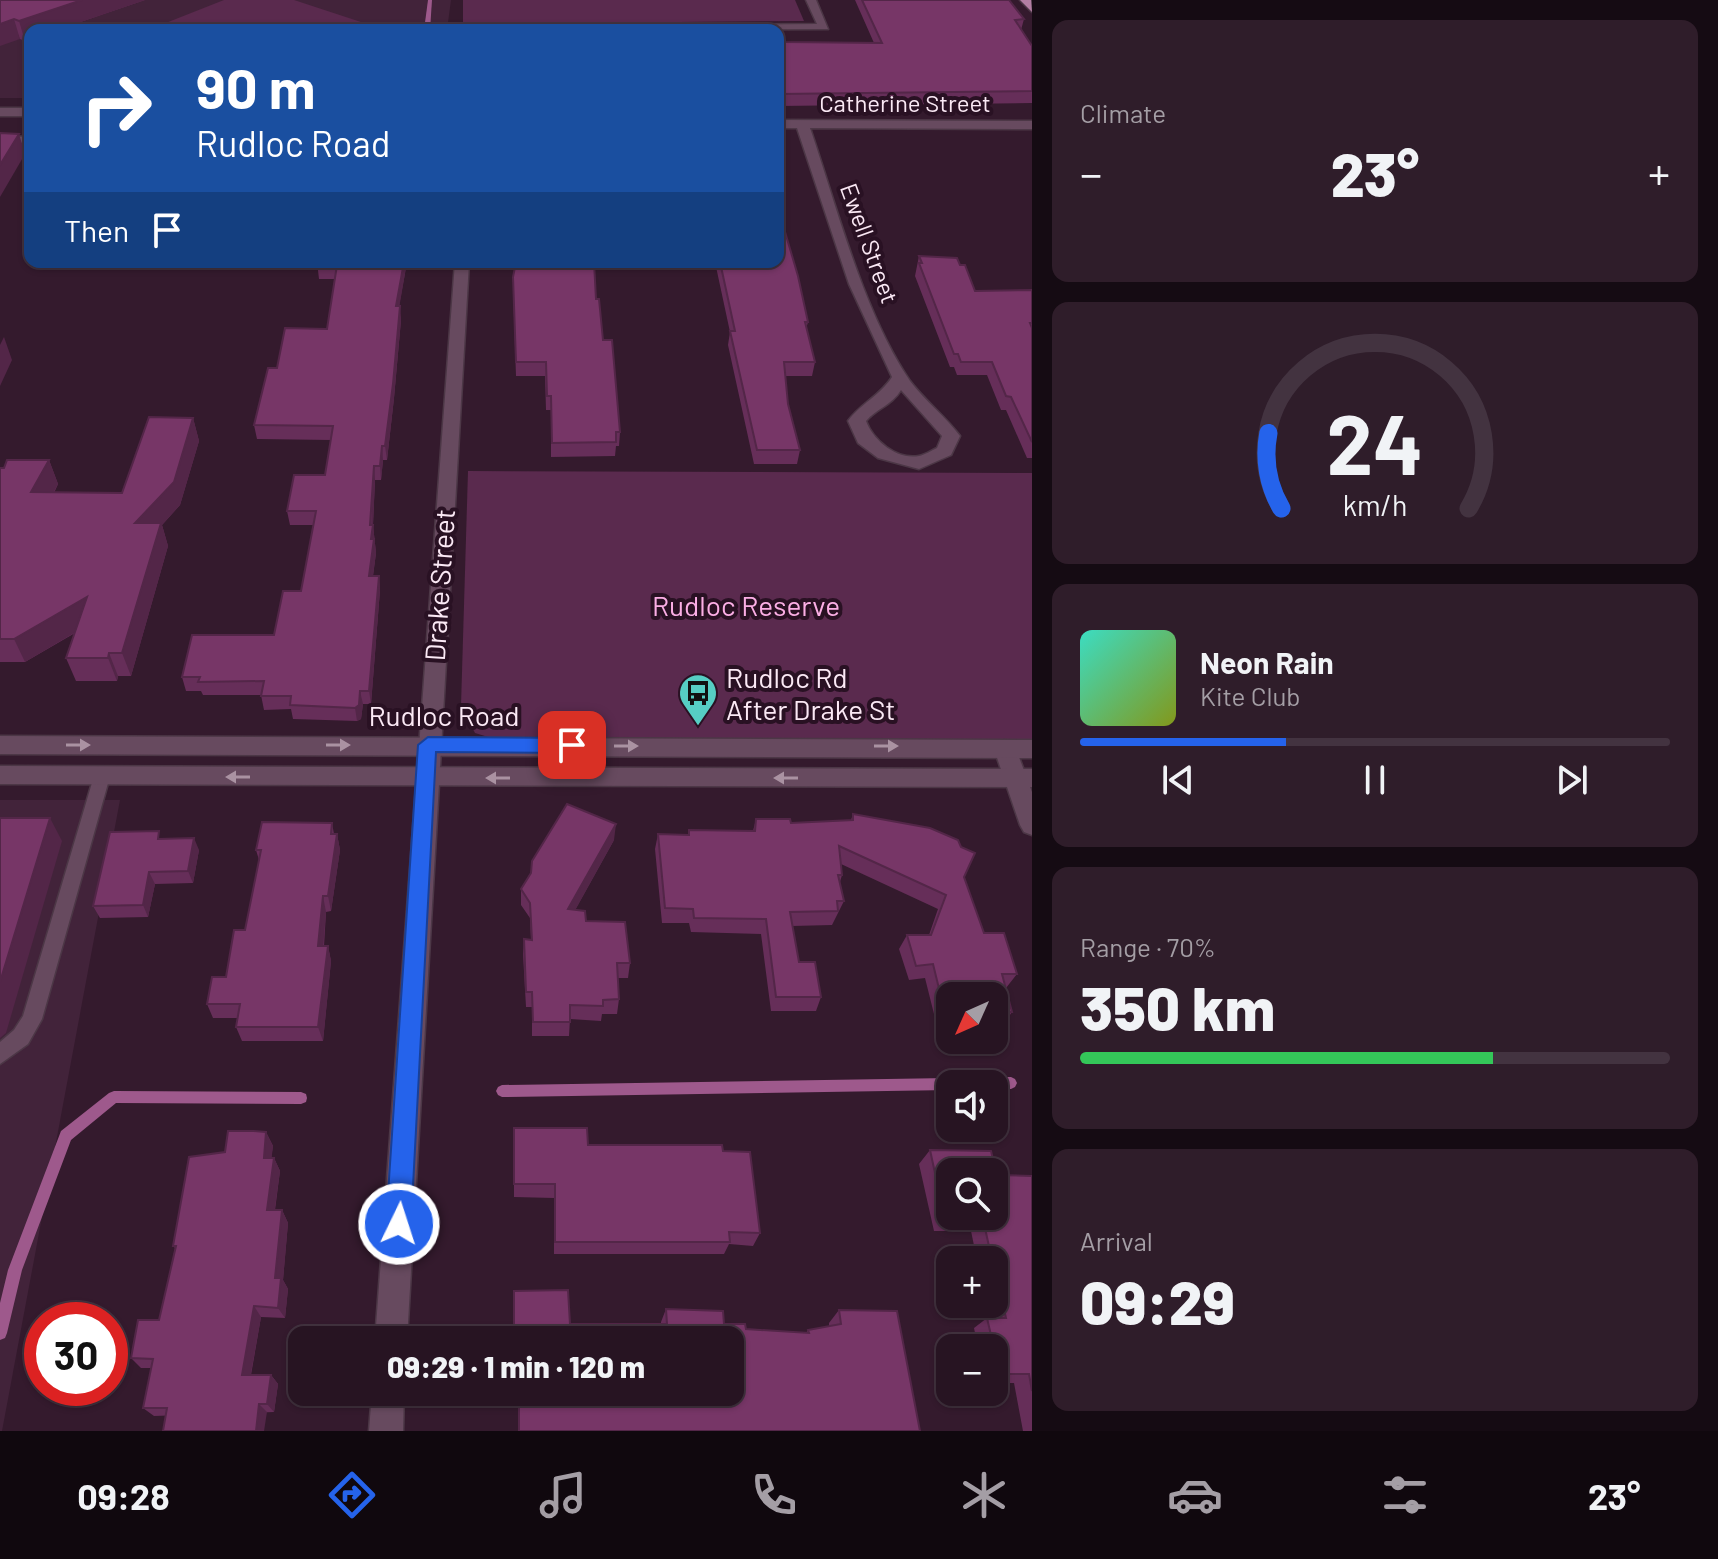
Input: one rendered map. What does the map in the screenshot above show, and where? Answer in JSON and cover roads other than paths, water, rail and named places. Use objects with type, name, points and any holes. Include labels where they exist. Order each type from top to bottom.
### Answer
[{"type":"street","points":[[784,27],[824,27],[811,0]]},
{"type":"street","points":[[0,112],[24,112]]},
{"type":"street","name":"Catherine Street","points":[[784,124],[1032,125]]},
{"type":"street","name":"Ewell Street","points":[[802,124],[841,237],[846,261],[900,377],[951,436],[945,451],[919,463],[884,454],[864,439],[857,421],[866,410],[889,396],[900,377]]},
{"type":"street","name":"Drake Street","points":[[392,1326],[462,268]]},
{"type":"street","name":"Rudloc Road","points":[[0,745],[1032,749]]},
{"type":"street","points":[[1005,749],[1024,778],[1032,825]]},
{"type":"street","points":[[0,775],[1024,778]]},
{"type":"street","points":[[386,1431],[387,1406]]},
{"type":"lane","points":[[0,139],[24,140]]},
{"type":"lane","points":[[0,1055],[21,1037],[32,1019],[102,776]]},
{"type":"waterway","points":[[428,24],[430,0]]},
{"type":"waterway","points":[[502,1091],[1011,1083]]},
{"type":"waterway","points":[[0,1333],[15,1270],[66,1136],[114,1097],[301,1098]]},
{"type":"place","name":"Rudloc Rd After Drake St","points":[[698,727]]},
{"type":"park label","name":"Rudloc Reserve","points":[[746,605]]}]
